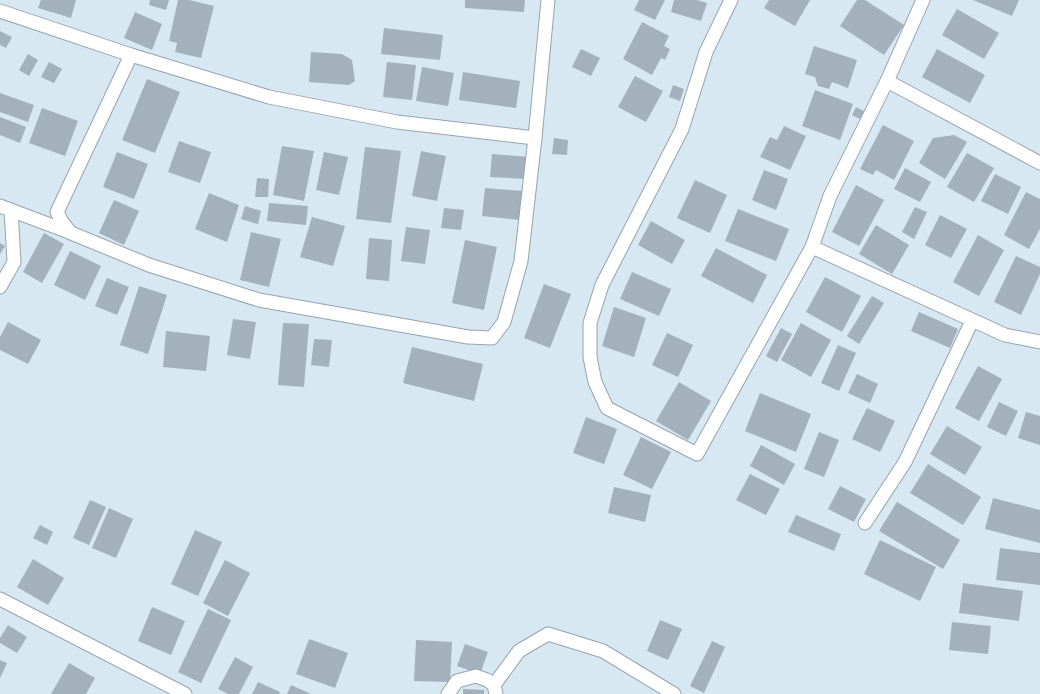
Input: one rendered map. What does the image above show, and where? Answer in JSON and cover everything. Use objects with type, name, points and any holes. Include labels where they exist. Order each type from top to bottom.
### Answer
[{"type":"street","points":[[5,208],[149,265],[259,300],[468,337],[492,338],[504,322],[521,262],[535,138],[548,0]]},
{"type":"street","points":[[732,0],[706,52],[682,128],[602,285],[590,323],[590,357],[595,382],[607,408],[697,454],[812,247],[830,196],[887,81],[923,0]]},
{"type":"street","points":[[0,11],[132,55],[269,97],[397,122],[535,138]]},
{"type":"street","points":[[71,233],[62,222],[57,212],[132,55]]},
{"type":"street","points":[[887,81],[1040,163]]},
{"type":"street","points":[[0,287],[14,262],[5,208]]},
{"type":"street","points":[[812,247],[1005,335],[1040,342]]},
{"type":"street","points":[[865,523],[905,462],[972,321]]},
{"type":"street","points":[[0,599],[180,693]]},
{"type":"street","points":[[448,694],[457,681],[476,676],[487,680],[495,690],[520,650],[548,634],[603,651],[674,694]]},
{"type":"building","points":[[41,0],[76,0],[71,18],[38,8]]},
{"type":"building","points":[[150,0],[169,0],[166,10],[149,5]]},
{"type":"building","points":[[178,0],[189,0],[214,6],[201,58],[175,52],[177,43],[169,41]]},
{"type":"building","points":[[465,0],[525,0],[524,12],[465,8]]},
{"type":"building","points":[[639,0],[665,0],[655,20],[634,10]]},
{"type":"building","points":[[674,0],[697,0],[707,3],[701,21],[671,12]]},
{"type":"building","points":[[769,0],[810,0],[795,26],[764,8]]},
{"type":"building","points":[[857,0],[865,0],[904,25],[884,55],[840,26]]},
{"type":"building","points":[[973,0],[1019,0],[1012,16]]},
{"type":"building","points":[[957,9],[999,33],[984,59],[942,35]]},
{"type":"building","points":[[135,12],[162,24],[152,50],[124,38]]},
{"type":"building","points":[[642,22],[669,36],[664,46],[670,49],[665,60],[661,58],[652,75],[623,59]]},
{"type":"building","points":[[384,28],[443,35],[440,60],[381,54]]},
{"type":"building","points":[[0,31],[12,37],[6,48],[0,45]]},
{"type":"building","points":[[814,46],[857,60],[848,88],[832,82],[829,89],[818,86],[815,77],[805,74]]},
{"type":"building","points":[[581,49],[600,58],[591,76],[572,67]]},
{"type":"building","points":[[937,49],[985,75],[970,103],[922,77]]},
{"type":"building","points":[[311,52],[342,54],[352,60],[355,81],[349,85],[309,82]]},
{"type":"building","points":[[28,54],[38,60],[29,76],[19,70]]},
{"type":"building","points":[[49,62],[62,69],[54,83],[41,77]]},
{"type":"building","points":[[387,62],[416,65],[412,100],[383,97]]},
{"type":"building","points":[[422,67],[454,73],[448,106],[416,101]]},
{"type":"building","points":[[463,72],[520,81],[516,108],[459,100]]},
{"type":"building","points":[[635,76],[663,91],[646,122],[618,107]]},
{"type":"building","points":[[147,79],[180,92],[155,153],[122,140]]},
{"type":"building","points":[[673,85],[684,89],[680,101],[669,97]]},
{"type":"building","points":[[815,90],[853,104],[840,140],[802,126]]},
{"type":"building","points":[[0,93],[34,105],[28,122],[0,112]]},
{"type":"building","points":[[856,107],[864,111],[860,119],[852,115]]},
{"type":"building","points":[[42,108],[78,121],[65,156],[29,143]]},
{"type":"building","points":[[0,117],[26,127],[20,143],[0,135]]},
{"type":"building","points":[[883,125],[914,141],[894,180],[876,170],[873,175],[860,169]]},
{"type":"building","points":[[784,126],[806,136],[790,170],[760,157],[770,137],[777,140]]},
{"type":"building","points":[[954,135],[967,142],[945,179],[919,163],[933,138]]},
{"type":"building","points":[[554,138],[568,140],[567,155],[552,154]]},
{"type":"building","points":[[179,141],[211,152],[200,183],[168,172]]},
{"type":"building","points":[[282,146],[314,151],[304,201],[273,195]]},
{"type":"building","points":[[365,147],[401,151],[391,223],[356,219]]},
{"type":"building","points":[[421,151],[446,156],[437,201],[412,196]]},
{"type":"building","points":[[117,152],[148,164],[134,199],[103,187]]},
{"type":"building","points":[[324,152],[348,157],[339,195],[316,190]]},
{"type":"building","points":[[967,153],[994,168],[974,202],[947,187]]},
{"type":"building","points":[[492,154],[529,157],[527,179],[490,177]]},
{"type":"building","points":[[905,168],[931,182],[920,202],[894,189]]},
{"type":"building","points":[[764,170],[788,179],[776,210],[752,200]]},
{"type":"building","points":[[995,174],[1021,187],[1008,214],[981,201]]},
{"type":"building","points":[[257,178],[269,179],[268,197],[255,197]]},
{"type":"building","points":[[695,180],[727,195],[710,233],[677,218]]},
{"type":"building","points":[[856,185],[884,200],[859,246],[832,232]]},
{"type":"building","points":[[485,188],[523,191],[520,220],[482,216]]},
{"type":"building","points":[[1026,192],[1040,199],[1040,229],[1029,249],[1004,235]]},
{"type":"building","points":[[209,193],[239,205],[227,242],[195,229]]},
{"type":"building","points":[[114,200],[139,211],[124,245],[99,233]]},
{"type":"building","points":[[269,203],[308,206],[306,225],[267,221]]},
{"type":"building","points":[[245,206],[261,211],[258,224],[241,219]]},
{"type":"building","points":[[915,207],[927,212],[914,239],[902,232]]},
{"type":"building","points":[[444,208],[464,210],[461,230],[441,228]]},
{"type":"building","points":[[738,209],[789,229],[776,261],[725,241]]},
{"type":"building","points":[[940,215],[967,229],[951,258],[925,245]]},
{"type":"building","points":[[312,217],[345,226],[333,266],[300,257]]},
{"type":"building","points":[[651,221],[685,240],[672,264],[638,245]]},
{"type":"building","points":[[876,225],[909,245],[892,274],[859,254]]},
{"type":"building","points":[[406,227],[430,230],[425,264],[401,261]]},
{"type":"building","points":[[251,232],[281,239],[269,287],[240,280]]},
{"type":"building","points":[[44,233],[64,244],[42,283],[23,272]]},
{"type":"building","points":[[978,235],[1004,250],[979,296],[953,282]]},
{"type":"building","points":[[369,238],[392,240],[389,281],[366,279]]},
{"type":"building","points":[[465,240],[497,247],[484,310],[452,303]]},
{"type":"building","points":[[0,243],[5,246],[0,254]]},
{"type":"building","points":[[716,248],[767,275],[753,303],[701,276]]},
{"type":"building","points":[[70,251],[101,266],[85,300],[54,285]]},
{"type":"building","points":[[1016,256],[1040,267],[1040,274],[1021,315],[994,302]]},
{"type":"building","points":[[632,272],[671,289],[659,316],[620,299]]},
{"type":"building","points":[[825,277],[861,296],[842,332],[806,312]]},
{"type":"building","points":[[107,278],[129,287],[117,315],[95,306]]},
{"type":"building","points":[[544,284],[571,294],[550,348],[524,338]]},
{"type":"building","points":[[139,286],[167,295],[148,354],[120,345]]},
{"type":"building","points":[[872,296],[884,303],[859,344],[847,336]]},
{"type":"building","points":[[614,307],[646,318],[634,357],[602,346]]},
{"type":"building","points":[[919,312],[958,329],[950,348],[911,331]]},
{"type":"building","points":[[233,319],[256,322],[250,359],[227,355]]},
{"type":"building","points":[[8,322],[41,340],[28,364],[0,350],[0,337]]},
{"type":"building","points":[[283,323],[309,324],[304,387],[278,385]]},
{"type":"building","points":[[801,323],[831,340],[811,377],[781,360]]},
{"type":"building","points":[[781,328],[792,334],[777,362],[766,356]]},
{"type":"building","points":[[166,331],[210,336],[206,371],[163,367]]},
{"type":"building","points":[[667,333],[693,345],[678,377],[652,365]]},
{"type":"building","points":[[314,339],[332,340],[329,367],[311,365]]},
{"type":"building","points":[[838,345],[856,353],[839,391],[821,383]]},
{"type":"building","points":[[412,347],[483,364],[474,401],[403,383]]},
{"type":"building","points":[[978,366],[1002,379],[979,421],[955,408]]},
{"type":"building","points":[[857,374],[878,384],[870,403],[848,393]]},
{"type":"building","points":[[679,382],[711,401],[688,440],[656,421]]},
{"type":"building","points":[[760,393],[811,414],[796,452],[745,431]]},
{"type":"building","points":[[999,402],[1018,411],[1006,436],[987,427]]},
{"type":"building","points":[[867,408],[895,421],[880,452],[852,439]]},
{"type":"building","points":[[1026,412],[1040,416],[1040,445],[1018,438]]},
{"type":"building","points":[[586,417],[617,429],[604,464],[573,453]]},
{"type":"building","points":[[947,426],[982,447],[965,475],[930,454]]},
{"type":"building","points":[[819,432],[839,440],[824,477],[804,469]]},
{"type":"building","points":[[641,437],[671,452],[652,489],[623,475]]},
{"type":"building","points":[[761,445],[795,464],[784,485],[750,466]]},
{"type":"building","points":[[928,464],[981,497],[963,525],[910,493]]},
{"type":"building","points":[[750,474],[780,489],[766,515],[736,500]]},
{"type":"building","points":[[840,486],[866,499],[854,522],[828,509]]},
{"type":"building","points":[[614,487],[651,495],[645,522],[608,513]]},
{"type":"building","points":[[993,498],[1040,510],[1040,543],[985,529]]},
{"type":"building","points":[[90,500],[106,507],[89,545],[73,538]]},
{"type":"building","points":[[897,502],[960,540],[943,569],[879,531]]},
{"type":"building","points":[[109,508],[133,519],[116,558],[92,548]]},
{"type":"building","points":[[796,515],[841,534],[834,551],[788,532]]},
{"type":"building","points":[[40,525],[53,532],[47,545],[33,538]]},
{"type":"building","points":[[195,530],[222,542],[198,596],[171,584]]},
{"type":"building","points":[[880,540],[936,567],[920,601],[864,574]]},
{"type":"building","points":[[1000,548],[1040,553],[1040,585],[996,580]]},
{"type":"building","points":[[33,559],[64,578],[48,605],[17,587]]},
{"type":"building","points":[[225,560],[250,573],[228,616],[203,603]]},
{"type":"building","points":[[963,583],[1023,591],[1019,621],[959,613]]},
{"type":"building","points":[[152,607],[185,621],[171,655],[138,641]]},
{"type":"building","points":[[208,609],[231,620],[201,683],[178,672]]},
{"type":"building","points":[[660,620],[682,629],[668,660],[647,651]]},
{"type":"building","points":[[952,622],[991,626],[988,654],[949,650]]},
{"type":"building","points":[[8,625],[27,637],[17,653],[0,643],[0,638]]},
{"type":"building","points":[[309,639],[348,653],[335,688],[296,674]]},
{"type":"building","points":[[416,640],[452,642],[450,682],[414,681]]},
{"type":"building","points":[[712,641],[725,647],[704,693],[690,686]]},
{"type":"building","points":[[465,644],[488,652],[480,674],[457,666]]},
{"type":"building","points":[[235,657],[253,667],[239,694],[228,694],[218,689]]},
{"type":"building","points":[[0,660],[7,663],[0,678]]},
{"type":"building","points":[[69,663],[95,678],[86,694],[51,694]]},
{"type":"building","points":[[258,682],[280,692],[279,694],[252,694]]},
{"type":"building","points":[[291,685],[311,694],[287,694]]},
{"type":"building","points":[[463,689],[484,690],[484,694],[463,694]]}]
